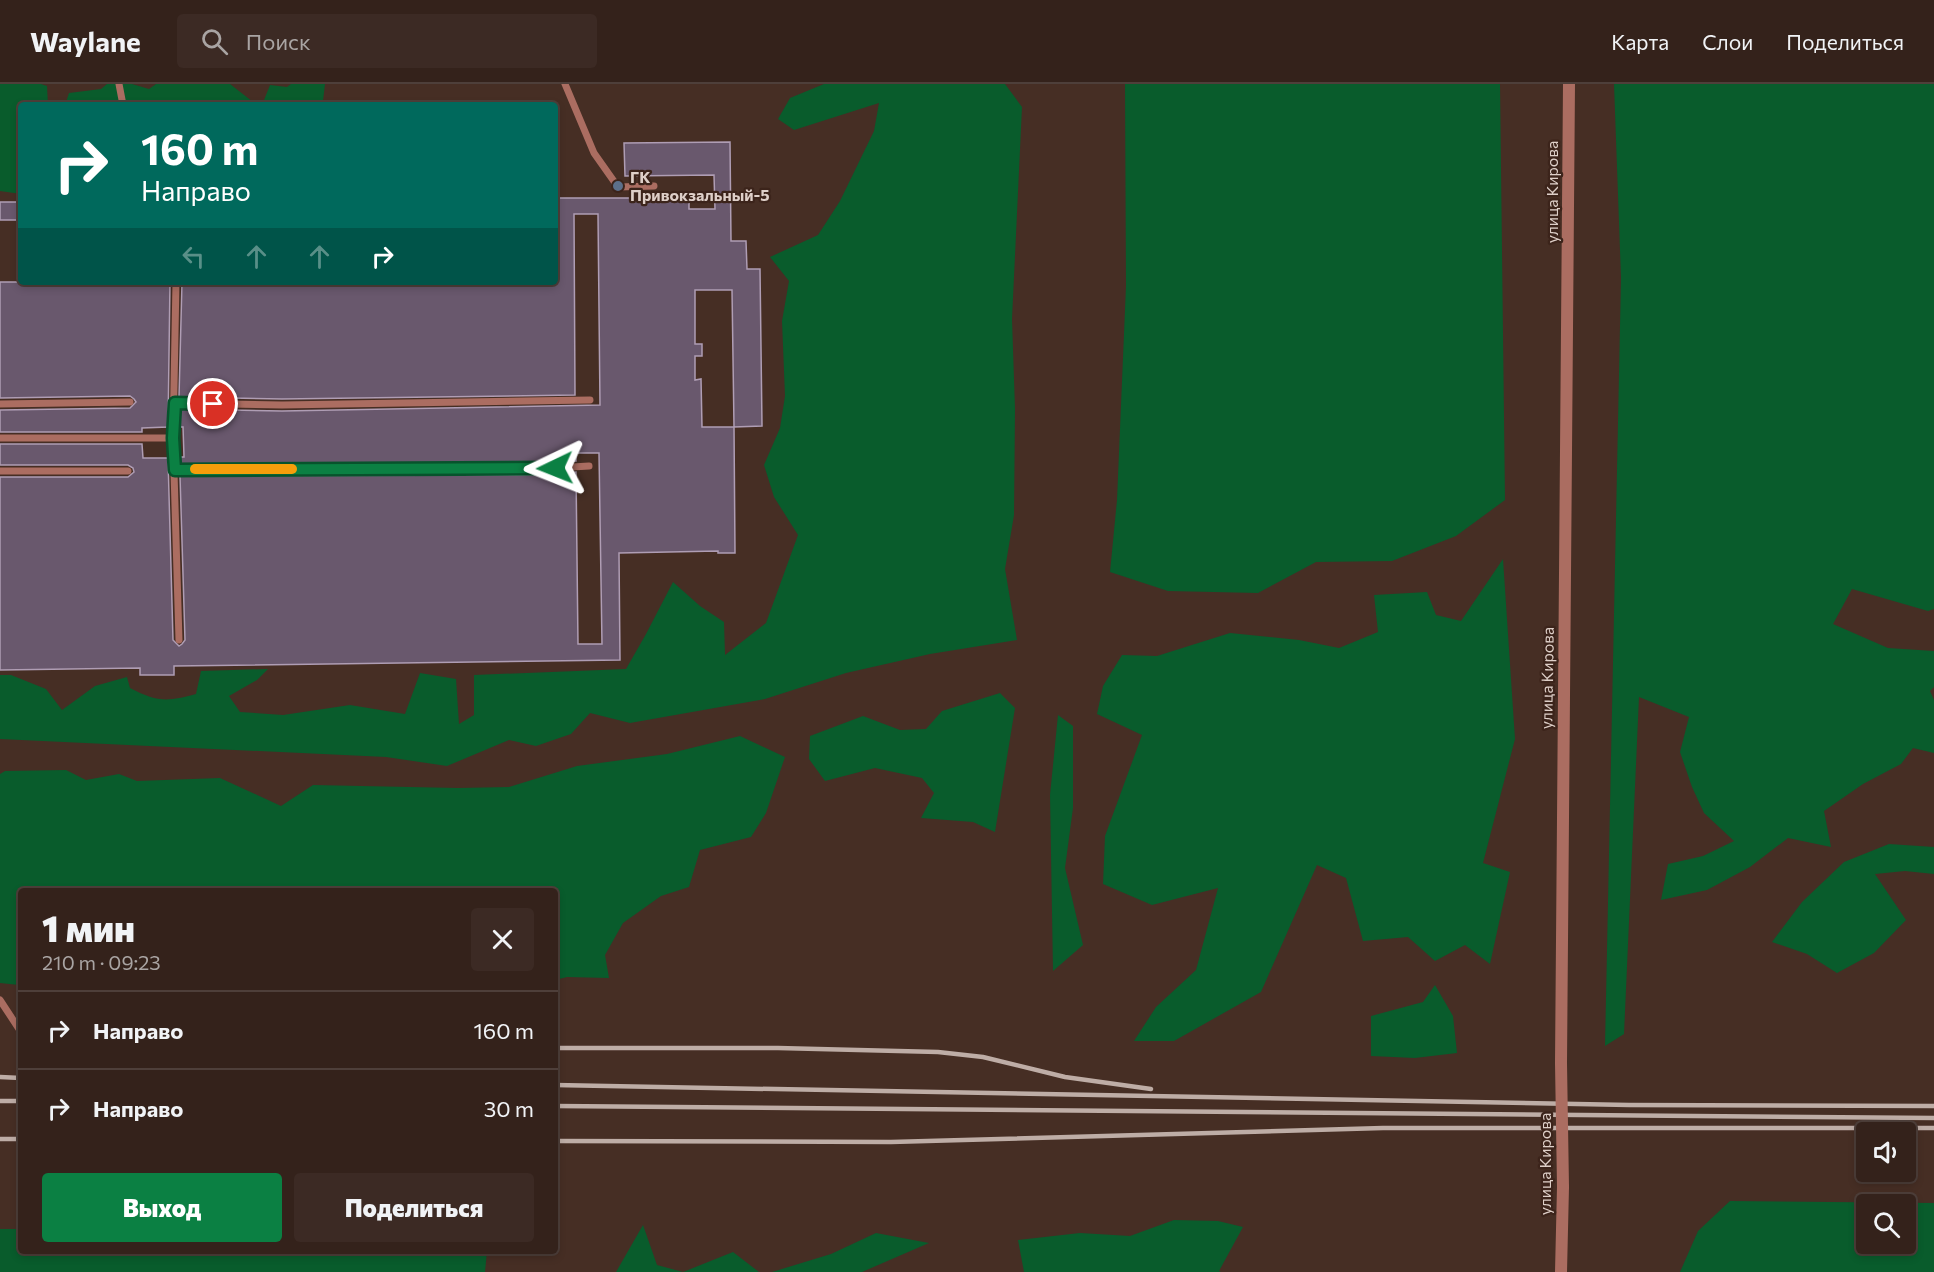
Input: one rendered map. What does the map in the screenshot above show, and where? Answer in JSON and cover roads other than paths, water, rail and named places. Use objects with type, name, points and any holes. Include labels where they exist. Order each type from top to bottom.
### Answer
[{"type":"street","name":"улица Кирова","points":[[1561,1272],[1569,84]]},
{"type":"lane","points":[[119,84],[122,102]]},
{"type":"lane","points":[[565,84],[594,153],[618,187],[654,186]]},
{"type":"lane","points":[[176,285],[173,438],[179,640]]},
{"type":"lane","points":[[175,403],[282,405],[590,400]]},
{"type":"lane","points":[[0,404],[130,402]]},
{"type":"lane","points":[[0,438],[173,438]]},
{"type":"lane","points":[[175,470],[538,469],[589,466]]},
{"type":"lane","points":[[0,471],[128,471]]},
{"type":"lane","points":[[0,1000],[18,1027]]},
{"type":"railway","points":[[558,1048],[778,1048],[938,1052],[983,1057],[1065,1077],[1151,1089]]},
{"type":"railway","points":[[0,1077],[18,1078]]},
{"type":"railway","points":[[558,1085],[1629,1105],[1934,1106]]},
{"type":"railway","points":[[0,1101],[18,1101]]},
{"type":"railway","points":[[558,1106],[1934,1118]]},
{"type":"railway","points":[[558,1141],[891,1142],[1383,1128],[1934,1128]]},
{"type":"railway","points":[[0,1139],[18,1139]]},
{"type":"place","name":"ГК Привокзальный-5","points":[[618,186]]}]
